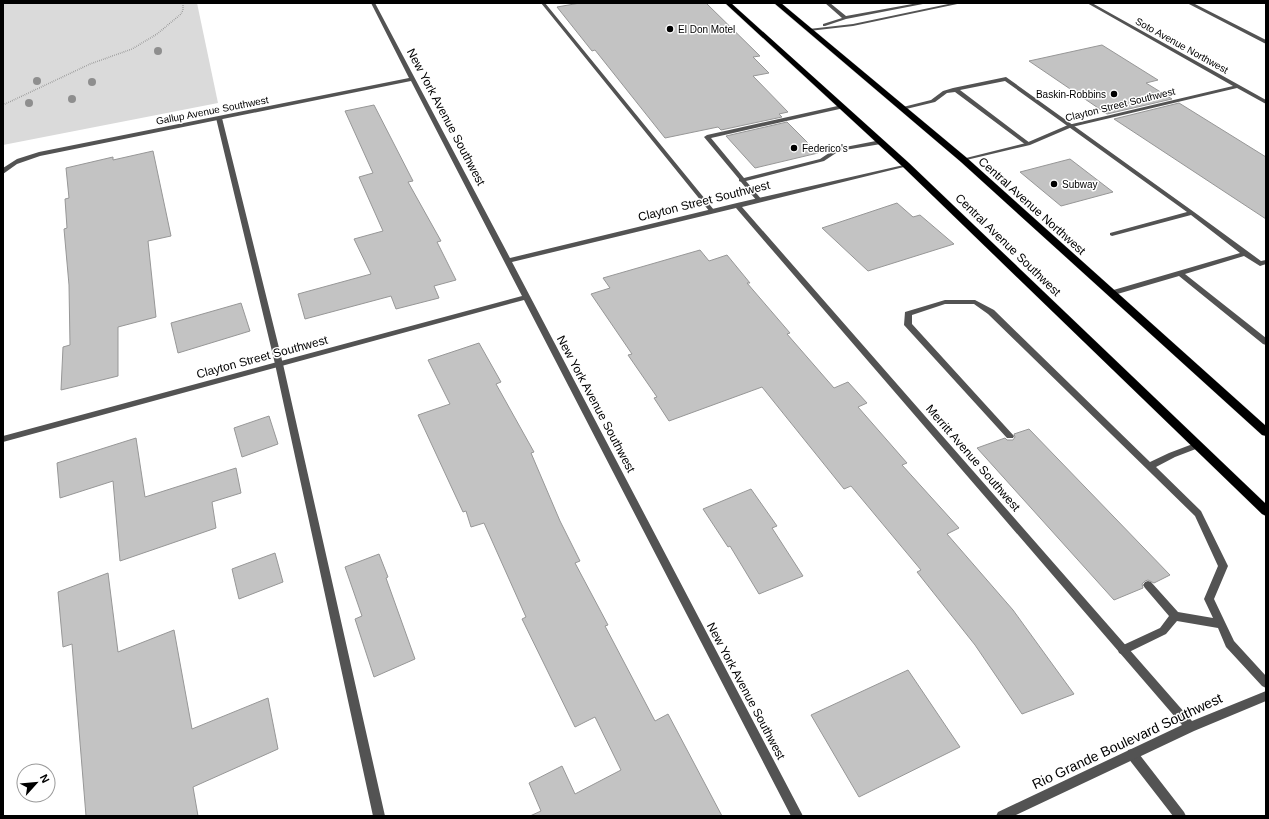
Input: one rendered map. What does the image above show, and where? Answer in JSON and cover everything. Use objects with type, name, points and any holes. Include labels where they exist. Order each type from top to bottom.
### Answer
[{"type":"main road","name":"Central Avenue Southwest","points":[[728,3],[906,165],[1266,511]]},
{"type":"main road","name":"Central Avenue Northwest","points":[[777,3],[964,160],[1266,432]]},
{"type":"street","name":"New York Avenue Southwest","points":[[373,3],[797,816]]},
{"type":"street","points":[[543,3],[712,211]]},
{"type":"street","points":[[827,3],[845,18]]},
{"type":"street","points":[[810,30],[845,18],[926,3]]},
{"type":"street","points":[[810,30],[853,25],[960,3]]},
{"type":"street","name":"Soto Avenue Northwest","points":[[1089,3],[1266,102]]},
{"type":"street","points":[[1189,3],[1266,42]]},
{"type":"street","points":[[892,17],[911,5]]},
{"type":"street","name":"Gallup Avenue Southwest","points":[[3,172],[8,166],[16,161],[39,154],[413,79]]},
{"type":"street","points":[[902,108],[933,100],[944,92],[954,89],[1006,79],[1192,213],[1245,254],[1264,265]]},
{"type":"street","name":"Clayton Street Southwest","points":[[964,160],[1028,144],[1070,126],[1238,86]]},
{"type":"street","points":[[954,89],[1028,144]]},
{"type":"street","points":[[759,200],[707,137],[842,107]]},
{"type":"street","points":[[219,118],[278,364],[379,816]]},
{"type":"street","points":[[741,180],[822,160],[837,150],[881,142]]},
{"type":"street","name":"Clayton Street Southwest","points":[[508,261],[906,165]]},
{"type":"street","name":"Merritt Avenue Southwest","points":[[737,205],[1190,727]]},
{"type":"street","points":[[1112,234],[1192,213]]},
{"type":"street","points":[[1112,293],[1245,254]]},
{"type":"street","points":[[1180,273],[1266,342]]},
{"type":"street","name":"Clayton Street Southwest","points":[[3,440],[526,297]]},
{"type":"street","points":[[1010,436],[908,325],[908,314],[945,302],[975,302],[991,312],[1198,514],[1224,566],[1209,599],[1230,644],[1266,683]]},
{"type":"street","points":[[1150,467],[1172,455],[1198,445]]},
{"type":"street","points":[[1148,585],[1175,616],[1221,624]]},
{"type":"street","points":[[1123,650],[1163,631],[1175,616]]},
{"type":"street","name":"Rio Grande Boulevard Southwest","points":[[1002,816],[1190,727],[1266,696]]},
{"type":"street","points":[[1132,754],[1180,816]]},
{"type":"path","points":[[3,104],[90,64],[132,49],[143,43],[157,34],[181,14],[184,10],[183,3]]},
{"type":"shaded area","points":[[3,3],[197,3],[218,103],[3,145]]},
{"type":"building","points":[[580,3],[706,3],[760,56],[753,57],[769,73],[753,76],[788,112],[779,114],[782,117],[721,130],[718,127],[665,138],[595,50],[592,51],[557,7]]},
{"type":"building","points":[[1102,45],[1158,80],[1146,83],[1172,99],[1107,114],[1029,61]]},
{"type":"building","points":[[1179,103],[1266,157],[1266,219],[1114,119]]},
{"type":"building","points":[[374,105],[413,181],[408,182],[441,241],[437,242],[456,280],[434,286],[439,298],[396,309],[391,296],[305,319],[298,294],[371,274],[354,239],[383,231],[359,177],[373,173],[345,111]]},
{"type":"building","points":[[787,122],[818,153],[755,168],[726,136]]},
{"type":"building","points":[[153,151],[171,236],[148,241],[156,317],[118,327],[118,376],[61,390],[63,347],[70,345],[69,285],[64,229],[67,228],[65,199],[69,198],[66,168],[113,157],[113,160]]},
{"type":"building","points":[[1070,159],[1113,192],[1061,206],[1020,172]]},
{"type":"building","points":[[897,203],[913,217],[920,215],[954,244],[868,271],[822,228]]},
{"type":"building","points":[[700,250],[709,261],[727,255],[750,283],[747,283],[790,333],[787,334],[834,388],[848,382],[867,403],[858,407],[907,463],[902,465],[959,528],[947,534],[1013,610],[1074,694],[1022,714],[975,645],[917,572],[921,570],[851,486],[844,489],[762,387],[669,421],[654,398],[657,397],[628,355],[632,354],[591,294],[610,288],[603,278]]},
{"type":"building","points":[[241,303],[250,331],[178,353],[171,323]]},
{"type":"building","points":[[479,343],[501,382],[496,384],[534,452],[531,453],[560,521],[580,561],[575,563],[608,625],[605,626],[655,721],[668,714],[722,816],[530,816],[541,811],[529,783],[562,766],[575,794],[621,770],[595,717],[575,727],[522,619],[526,617],[484,523],[471,527],[466,511],[463,512],[418,415],[450,404],[428,360]]},
{"type":"building","points":[[269,416],[278,444],[242,457],[234,428]]},
{"type":"building","points":[[1029,429],[1170,575],[1154,583],[1148,580],[1145,581],[1142,584],[1143,588],[1114,600],[977,448],[1005,438],[1007,440],[1013,440],[1015,437],[1014,434]]},
{"type":"building","points":[[136,438],[145,497],[236,468],[241,493],[212,502],[216,528],[120,561],[113,481],[60,498],[57,463]]},
{"type":"building","points":[[751,489],[777,526],[772,528],[803,576],[759,594],[730,546],[728,547],[703,509]]},
{"type":"building","points":[[275,553],[283,582],[239,599],[232,569]]},
{"type":"building","points":[[379,554],[415,659],[374,677],[355,619],[362,616],[345,567]]},
{"type":"building","points":[[108,573],[118,652],[174,630],[192,729],[268,698],[278,749],[193,787],[198,816],[86,816],[72,644],[63,647],[58,592]]},
{"type":"building","points":[[908,670],[960,747],[859,797],[811,715]]},
{"type":"place","name":"El Don Motel","points":[[670,29]]},
{"type":"place","name":"Baskin-Robbins","points":[[1114,94]]},
{"type":"place","name":"Federico's","points":[[794,148]]},
{"type":"place","name":"Subway","points":[[1054,184]]}]
